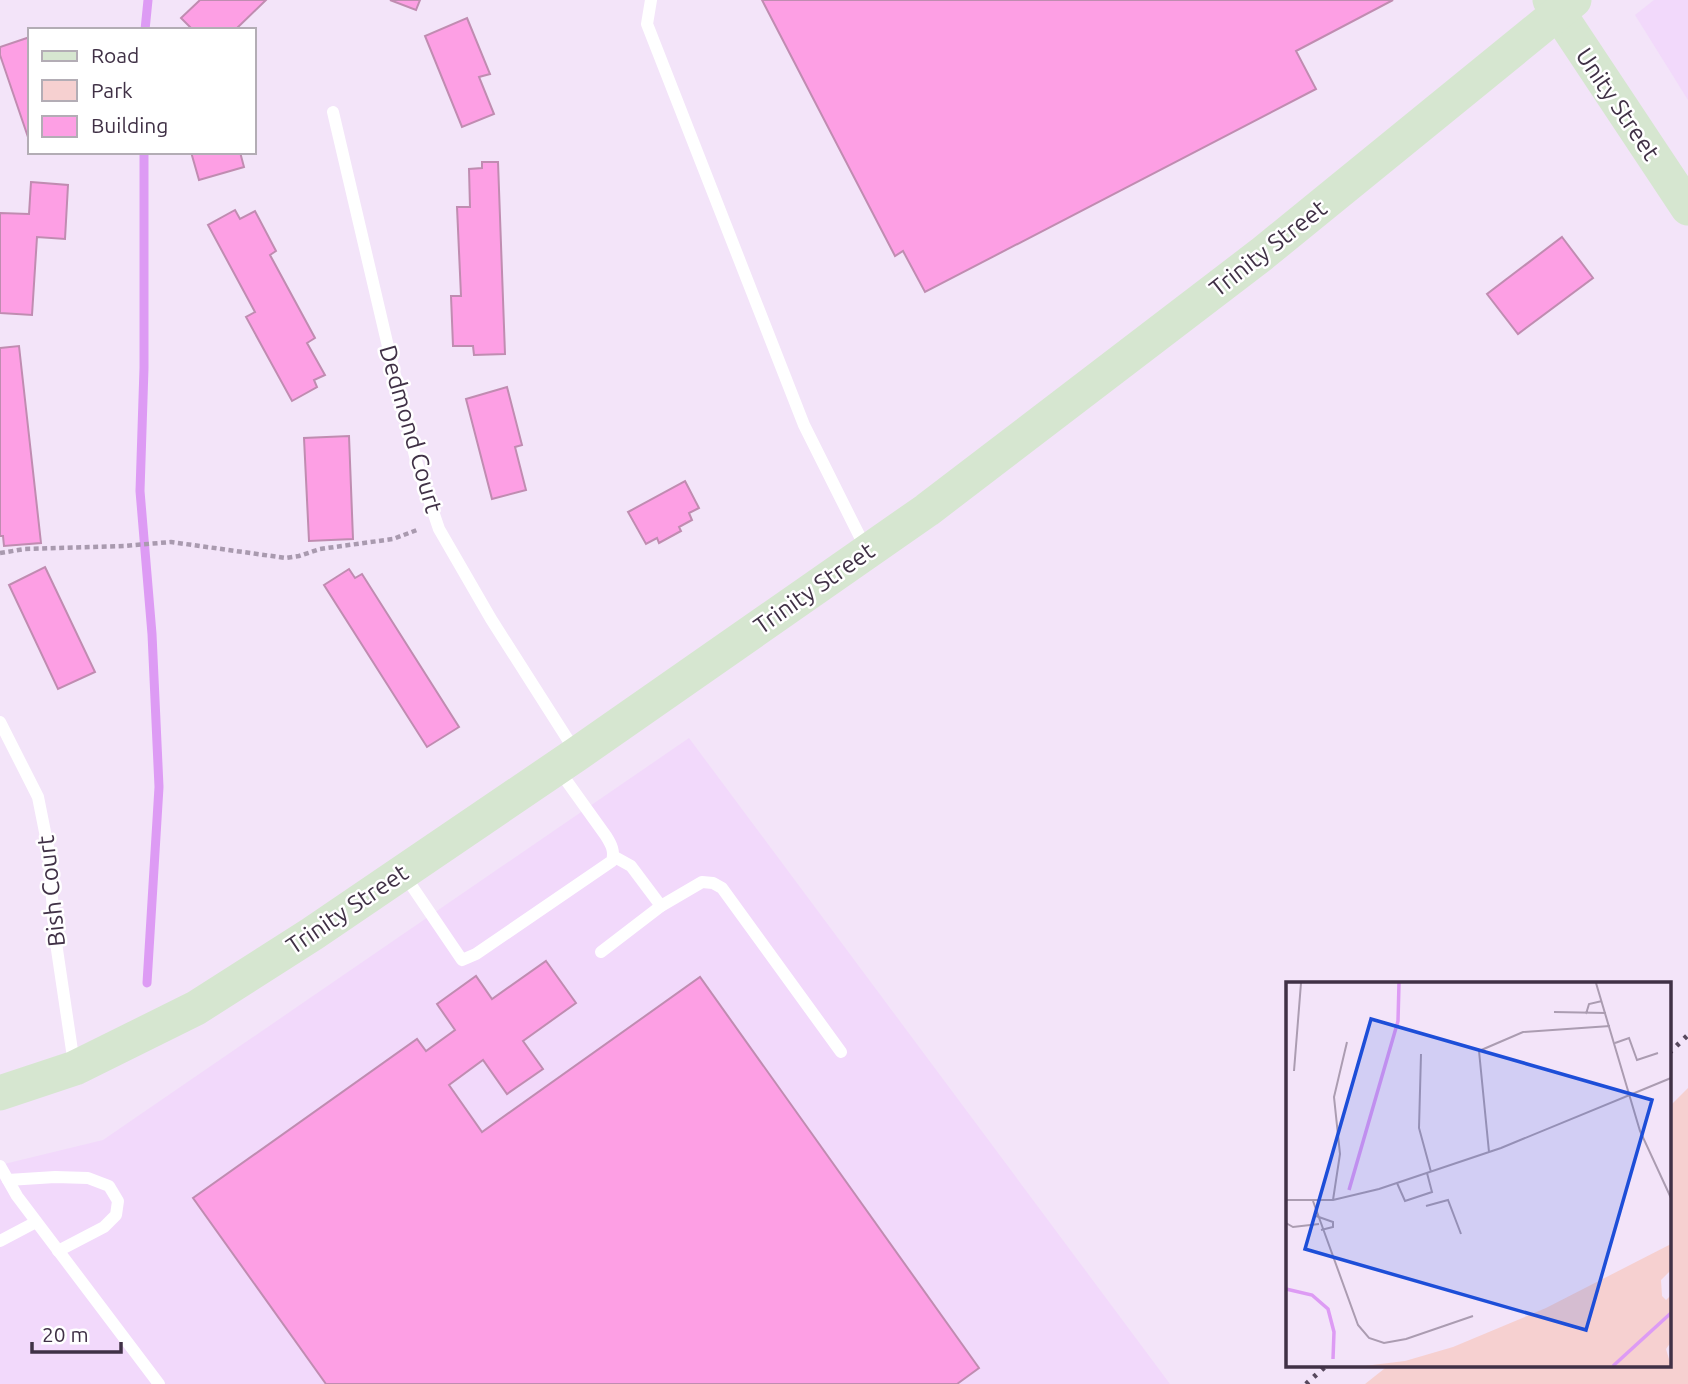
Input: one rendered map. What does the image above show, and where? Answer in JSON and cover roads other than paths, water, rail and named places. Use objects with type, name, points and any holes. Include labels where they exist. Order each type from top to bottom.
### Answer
[{"type":"street","name":"Trinity Street","points":[[0,1093],[75,1068],[196,1008],[312,934],[567,761],[927,510],[1251,262],[1560,4]]},
{"type":"street","name":"Unity Street","points":[[1560,4],[1688,208]]},
{"type":"lane","points":[[651,0],[648,24],[752,294],[804,425],[867,551]]},
{"type":"lane","name":"Dedmond Court","points":[[332,112],[417,464],[439,529],[567,761],[606,835],[613,856]]},
{"type":"lane","name":"Bish Court","points":[[0,722],[38,797],[48,847],[55,936],[75,1068]]},
{"type":"lane","points":[[402,872],[462,960],[476,954],[612,861],[613,856],[631,866],[661,906]]},
{"type":"lane","points":[[601,952],[661,906],[702,881],[713,883],[722,888],[841,1052]]},
{"type":"lane","points":[[0,1166],[17,1196],[159,1384]]},
{"type":"lane","points":[[8,1180],[88,1178],[109,1186],[118,1201],[116,1215],[104,1227],[58,1251]]},
{"type":"lane","points":[[0,1241],[36,1222]]},
{"type":"waterway","points":[[145,28],[148,0]]},
{"type":"waterway","points":[[144,154],[144,368],[140,491],[152,634],[159,787],[147,983]]},
{"type":"railway","points":[[1670,1052],[1688,1035]]},
{"type":"railway","points":[[1306,1384],[1326,1366]]}]
